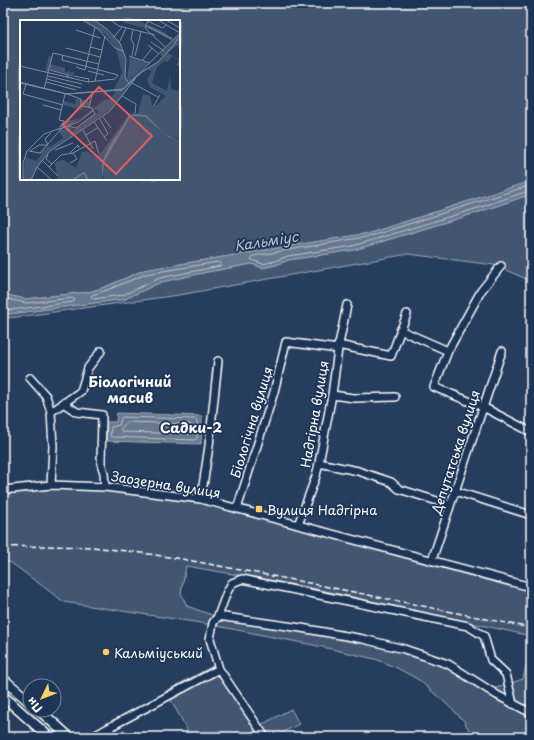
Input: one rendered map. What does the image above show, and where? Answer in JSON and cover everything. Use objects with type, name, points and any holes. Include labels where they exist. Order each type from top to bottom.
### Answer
[{"type":"main road","points":[[3,679],[22,695]]},
{"type":"main road","points":[[3,696],[50,737]]},
{"type":"main road","points":[[48,718],[69,737]]},
{"type":"street","points":[[501,266],[482,291],[448,351],[434,387],[483,407],[531,432]]},
{"type":"street","name":"Надгірна вулиця","points":[[298,525],[316,476],[332,395],[338,347],[346,305]]},
{"type":"street","points":[[338,347],[391,356],[406,314]]},
{"type":"street","points":[[400,330],[448,351]]},
{"type":"street","name":"Біологічна вулиця","points":[[238,509],[274,392],[286,342],[338,347]]},
{"type":"street","points":[[51,412],[81,391],[88,368],[101,351]]},
{"type":"street","name":"Депутатська вулиця","points":[[432,560],[502,351]]},
{"type":"street","points":[[201,499],[209,446],[218,361]]},
{"type":"street","points":[[30,378],[46,396],[51,412],[53,446],[51,485]]},
{"type":"street","points":[[332,395],[354,398],[395,396]]},
{"type":"street","points":[[64,403],[78,412],[102,415],[101,463],[104,473],[104,487]]},
{"type":"street","points":[[319,462],[358,470],[391,482],[399,489],[450,505]]},
{"type":"street","name":"Заозерна вулиця","points":[[3,490],[51,485],[104,487],[201,499],[531,587]]},
{"type":"street","points":[[455,491],[531,515]]},
{"type":"street","points":[[265,737],[219,669],[210,639],[213,623],[218,616],[227,592],[232,583],[242,579],[468,626],[484,636],[491,660],[506,674],[513,704]]},
{"type":"street","points":[[218,616],[301,628],[363,639],[404,649],[448,664],[497,695],[531,713]]},
{"type":"street","points":[[92,737],[219,669]]},
{"type":"street","points":[[108,728],[114,737]]},
{"type":"shaded area","points":[[3,3],[531,3],[531,181],[370,233],[144,270],[105,287],[89,292],[25,299],[3,294]]},
{"type":"shaded area","points":[[531,194],[531,281],[494,265],[408,254],[179,295],[3,318],[3,311],[9,314],[125,299],[161,282],[207,272],[252,264],[262,268],[276,265],[288,260],[354,250],[479,212]]},
{"type":"shaded area","points":[[51,485],[201,499],[531,587],[531,636],[307,587],[186,566],[181,593],[187,606],[217,617],[362,640],[447,665],[487,691],[523,679],[531,644],[531,737],[473,737],[464,721],[419,680],[397,668],[375,659],[207,624],[64,602],[10,562],[3,563],[3,490]]},
{"type":"shaded area","points":[[213,666],[255,728],[291,709],[299,724],[274,737],[191,737],[166,691]]},
{"type":"water","points":[[531,181],[531,194],[479,212],[354,250],[288,260],[276,265],[262,268],[252,264],[207,272],[161,282],[125,299],[9,314],[3,311],[3,294],[25,299],[89,292],[105,287],[144,270],[370,233]]},
{"type":"water","points":[[117,413],[202,416],[201,444],[106,441],[107,422],[116,422]]},
{"type":"tram line","points":[[3,689],[57,737]]},
{"type":"railway","points":[[3,547],[92,547],[182,559],[531,628]]},
{"type":"place","name":"Вулиця Надгірна","points":[[259,509]]},
{"type":"place","name":"Кальміуський","points":[[106,652]]},
{"type":"district","name":"Біологічний масив","points":[[130,390]]},
{"type":"district","name":"Садки-2","points":[[191,427]]},
{"type":"water label","name":"Кальміус","points":[[266,241]]}]
